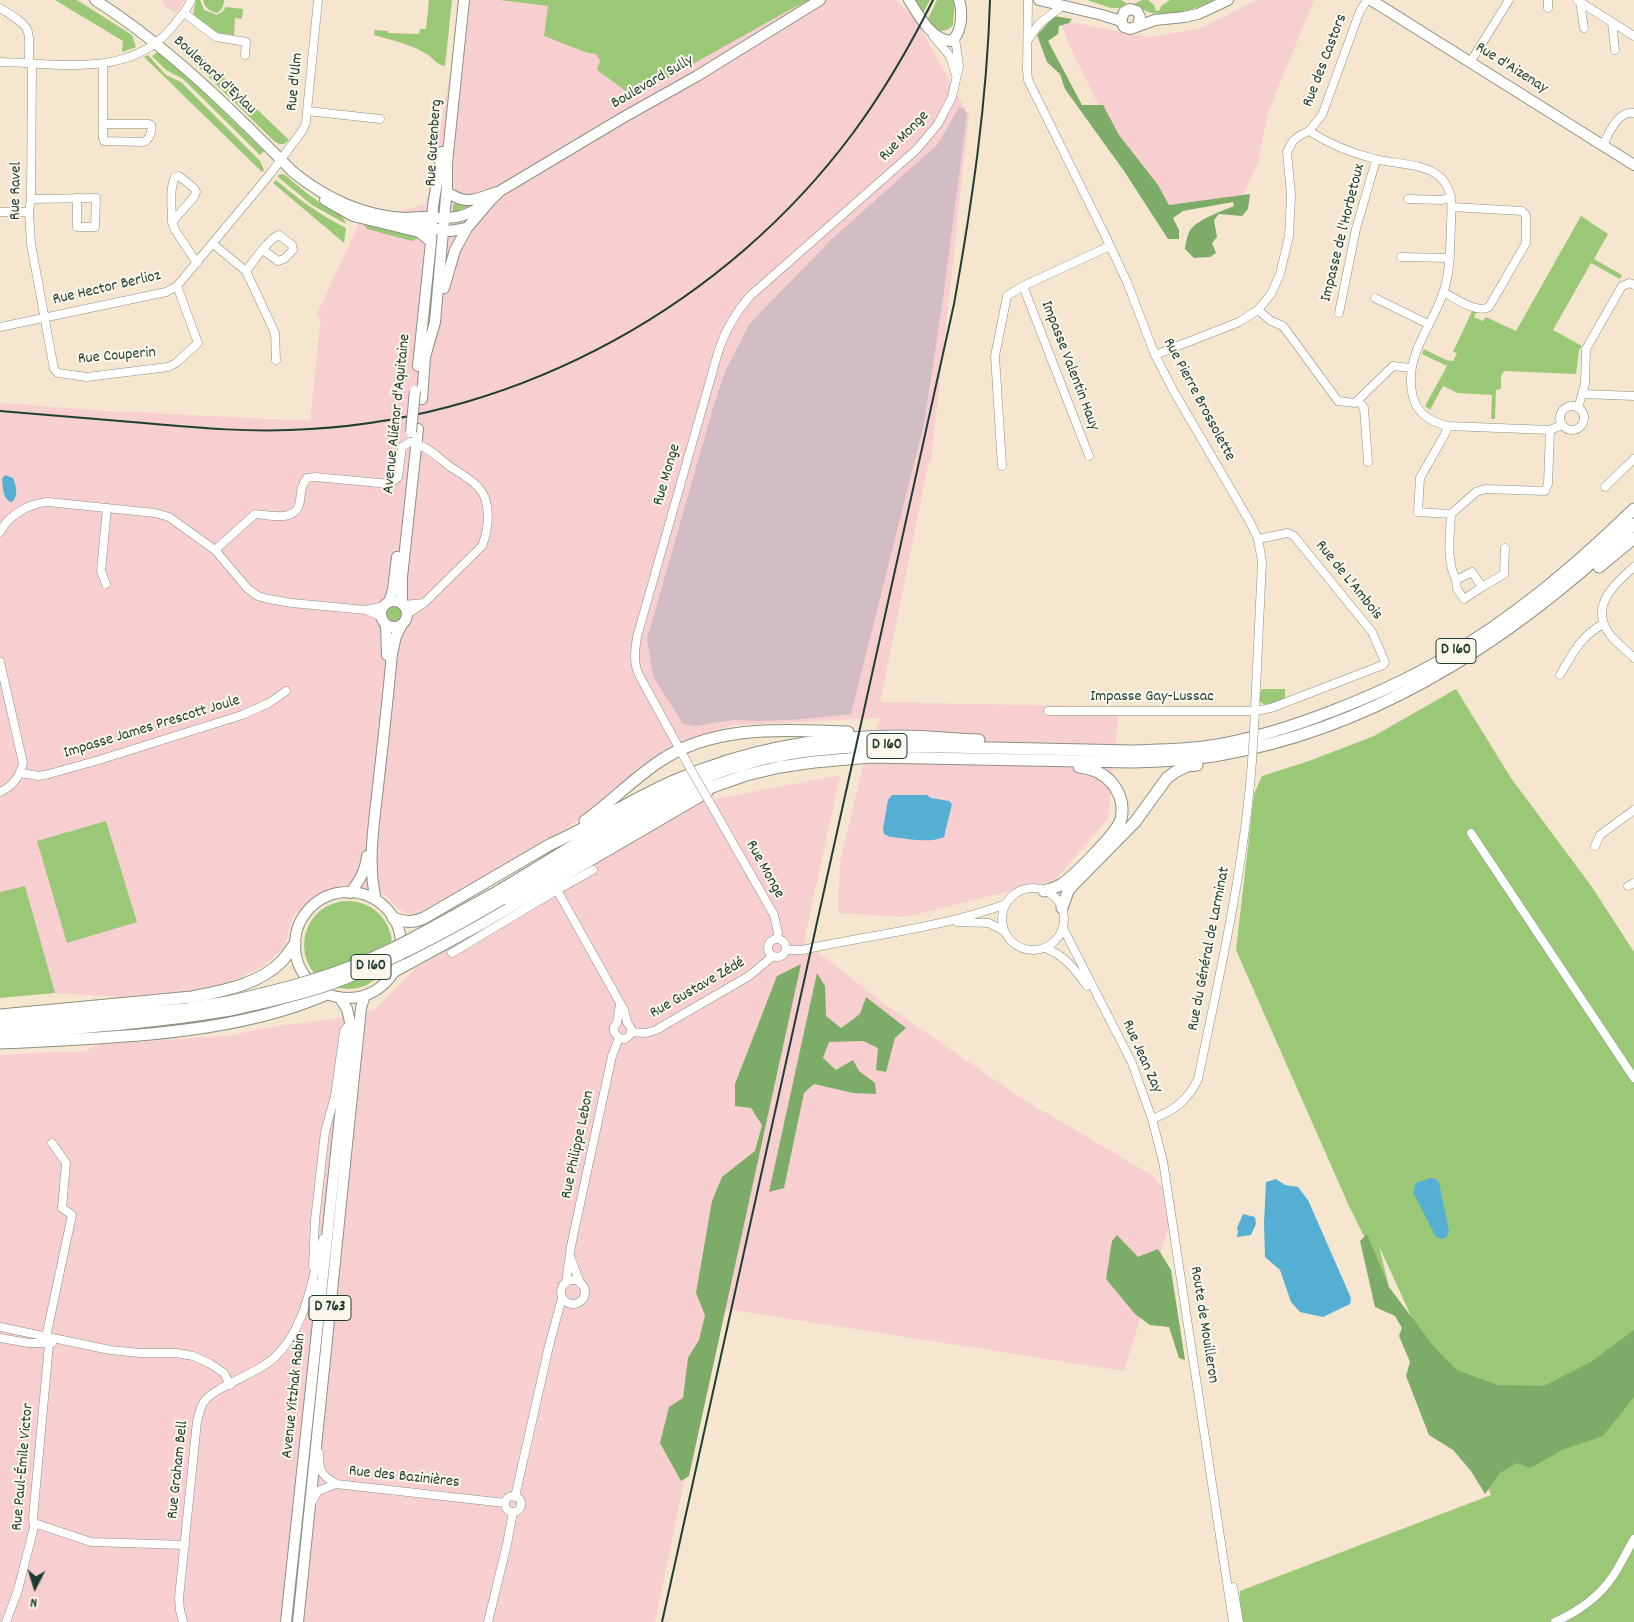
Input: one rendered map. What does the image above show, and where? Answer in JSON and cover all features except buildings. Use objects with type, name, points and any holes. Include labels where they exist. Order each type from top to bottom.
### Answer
[{"type":"highway","name":"D 160","points":[[1503,627],[1516,604],[1564,568],[1634,502]]},
{"type":"highway","name":"D 160","points":[[499,896],[647,804],[668,794],[715,774],[751,763],[812,750],[851,746],[1132,751],[1186,749],[1246,739],[1280,730],[1328,713],[1387,688],[1503,627],[1634,509]]},
{"type":"highway","name":"D 160","points":[[0,1034],[128,1024],[228,1006],[313,980],[390,950],[499,896],[672,801],[719,784],[780,767],[871,757],[1055,761],[1170,761],[1219,755],[1284,740],[1368,708],[1446,670],[1503,627],[1581,574],[1634,524]]},
{"type":"highway","name":"D 160","points":[[1503,627],[1530,620],[1634,538]]},
{"type":"highway","points":[[551,844],[594,814],[661,760],[680,750],[716,737],[756,730],[880,733],[901,736],[1045,743],[1062,750]]},
{"type":"highway","points":[[393,918],[416,921],[424,918],[551,844],[676,780],[722,762],[766,750],[815,741],[901,736]]},
{"type":"highway","points":[[1062,908],[1068,891],[1135,822],[1167,778],[1187,766],[1208,763],[1219,755]]},
{"type":"highway","points":[[1044,890],[1054,888],[1068,879],[1112,836],[1121,820],[1121,799],[1108,779],[1089,768],[1068,766],[1055,761]]},
{"type":"highway","points":[[393,972],[479,925],[667,814],[697,799],[719,784]]},
{"type":"highway","points":[[0,1015],[192,997],[214,992],[258,978],[280,963],[295,944]]},
{"type":"highway","points":[[0,1043],[183,1030],[252,1018],[333,995]]},
{"type":"highway","name":"D 160","points":[[0,1024],[228,1006]]},
{"type":"main road","name":"Boulevard d'Eylau","points":[[95,0],[174,58],[317,194],[335,207],[353,216],[419,232],[431,242]]},
{"type":"main road","name":"Rue Gutenberg","points":[[438,223],[441,190],[438,173],[458,0]]},
{"type":"main road","name":"Rue Gutenberg","points":[[438,223],[447,192],[447,163],[464,0]]},
{"type":"main road","name":"Boulevard Sully","points":[[447,192],[456,198],[468,202],[500,191],[697,76],[820,0]]},
{"type":"main road","points":[[909,0],[928,28],[944,40],[951,41],[959,31],[961,2]]},
{"type":"main road","points":[[1039,0],[1067,3],[1102,15],[1122,16],[1130,9],[1155,20]]},
{"type":"main road","points":[[1122,16],[1127,28],[1134,28],[1155,20],[1198,14],[1228,0]]},
{"type":"main road","name":"Rue d'Aizenay","points":[[1371,0],[1634,164]]},
{"type":"main road","points":[[1138,25],[1140,20],[1139,14]]},
{"type":"main road","name":"Boulevard d'Eylau","points":[[305,182],[336,200],[372,214],[438,223]]},
{"type":"main road","name":"Boulevard Sully","points":[[467,228],[500,191]]},
{"type":"main road","name":"Boulevard Sully","points":[[438,223],[469,214],[490,201]]},
{"type":"main road","name":"Boulevard d'Eylau","points":[[394,225],[438,223]]},
{"type":"main road","points":[[438,223],[458,230],[467,228]]},
{"type":"main road","name":"Avenue Aliénor d'Aquitaine","points":[[404,608],[402,577],[431,242],[438,223]]},
{"type":"main road","name":"Avenue Aliénor d'Aquitaine","points":[[436,322],[438,223]]},
{"type":"main road","name":"Avenue Aliénor d'Aquitaine","points":[[429,342],[438,223]]},
{"type":"main road","name":"Avenue Aliénor d'Aquitaine","points":[[418,395],[429,342],[440,316],[444,285],[452,259],[467,228]]},
{"type":"main road","name":"Avenue Aliénor d'Aquitaine","points":[[386,604],[393,590],[414,437]]},
{"type":"main road","points":[[350,893],[361,878],[365,868],[388,654],[384,620],[386,604],[396,601],[404,608],[402,624],[396,636],[392,654],[376,802],[372,867],[373,890],[376,900]]},
{"type":"main road","points":[[384,620],[394,626],[402,624]]},
{"type":"main road","points":[[359,894],[376,900],[393,918],[400,939],[399,956],[393,972],[382,985],[365,995],[348,998],[333,995],[316,987],[304,974],[296,956],[296,936],[301,920],[318,902],[333,895],[359,894]]},
{"type":"main road","name":"Avenue Yitzhak Rabin","points":[[286,1622],[350,1022],[347,1009],[333,995]]},
{"type":"main road","name":"Avenue Yitzhak Rabin","points":[[298,1622],[361,1008],[365,995]]},
{"type":"street","points":[[0,62],[103,64],[124,60],[138,54],[167,35],[191,0]]},
{"type":"street","name":"Rue d'Ulm","points":[[281,160],[302,131],[307,111],[318,0]]},
{"type":"street","name":"Rue Pierre Brossolette","points":[[1028,0],[1026,69],[1028,80],[1127,282],[1155,355],[1258,539],[1262,562],[1254,730]]},
{"type":"street","name":"Rue des Castors","points":[[1258,310],[1275,288],[1287,253],[1292,216],[1287,152],[1293,141],[1309,131],[1322,115],[1360,11],[1367,0]]},
{"type":"street","points":[[1471,62],[1509,0]]},
{"type":"street","points":[[1579,1],[1634,36]]},
{"type":"street","points":[[1579,1],[1584,28]]},
{"type":"street","points":[[1028,40],[1039,24],[1067,3]]},
{"type":"street","name":"Rue Ravel","points":[[0,8],[22,22],[28,30],[31,199],[29,212],[31,244],[45,318]]},
{"type":"street","points":[[184,12],[216,37],[246,42],[245,55]]},
{"type":"street","points":[[1612,22],[1615,50]]},
{"type":"street","points":[[928,28],[950,56],[956,77]]},
{"type":"street","name":"Rue Monge","points":[[777,938],[778,933],[774,915],[636,669],[635,652],[637,636],[714,363],[725,332],[739,308],[750,296],[926,140],[949,106],[955,87],[959,66],[955,38]]},
{"type":"street","points":[[103,64],[102,138],[104,141],[143,142],[148,139],[152,129],[152,126],[149,124],[103,124]]},
{"type":"street","points":[[307,111],[380,119]]},
{"type":"street","points":[[1603,145],[1620,116],[1631,112],[1634,113]]},
{"type":"street","points":[[1309,131],[1327,143],[1376,160],[1427,169],[1439,176],[1446,185],[1451,197],[1450,258],[1443,292],[1416,348],[1411,368],[1410,386],[1414,403],[1423,415],[1436,423],[1448,426],[1550,430],[1562,425]]},
{"type":"street","name":"Rue Hector Berlioz","points":[[0,326],[166,292],[177,286],[281,160]]},
{"type":"street","name":"Impasse de l'Horbetoux","points":[[1339,313],[1356,229],[1376,160]]},
{"type":"street","points":[[172,222],[194,197],[196,192],[194,188],[179,176],[173,180],[171,199],[172,222],[174,230],[197,262]]},
{"type":"street","points":[[1408,199],[1442,200],[1451,197]]},
{"type":"street","points":[[31,199],[77,198],[96,198],[95,228],[77,227],[77,198]]},
{"type":"street","points":[[1443,292],[1477,309],[1484,310],[1488,307],[1526,243],[1526,215],[1522,211],[1452,207]]},
{"type":"street","points":[[0,212],[29,212]]},
{"type":"street","points":[[212,244],[246,271],[276,333],[276,360]]},
{"type":"street","points":[[1002,466],[995,356],[1008,296],[1023,286],[1110,246]]},
{"type":"street","points":[[246,271],[263,250]]},
{"type":"street","points":[[1401,257],[1450,258]]},
{"type":"street","points":[[1578,408],[1583,394],[1586,349],[1622,286],[1630,283],[1634,285]]},
{"type":"street","name":"Rue Couperin","points":[[45,318],[54,369],[58,373],[87,377],[168,367],[176,363],[198,343],[177,286]]},
{"type":"street","name":"Impasse Valentin Hauy","points":[[1023,286],[1089,456]]},
{"type":"street","points":[[1375,298],[1428,324]]},
{"type":"street","points":[[1155,355],[1239,322],[1258,310],[1271,321],[1283,326],[1338,401],[1355,404],[1393,366],[1411,368]]},
{"type":"street","points":[[1583,394],[1634,396]]},
{"type":"street","points":[[1358,400],[1364,408],[1368,462]]},
{"type":"street","points":[[1569,406],[1578,408],[1584,415],[1584,420],[1580,428],[1570,430],[1562,425],[1560,421],[1562,412],[1569,406]]},
{"type":"street","points":[[1448,426],[1420,478],[1418,512],[1451,514],[1476,492],[1485,489],[1545,492],[1548,484],[1550,430]]},
{"type":"street","points":[[215,550],[256,514],[292,515],[299,508],[301,486],[307,478],[315,476],[390,484],[398,477],[402,447],[414,437],[433,454],[477,486],[484,495],[487,505],[485,538],[482,546],[424,604],[404,608]]},
{"type":"street","points":[[1605,486],[1634,459]]},
{"type":"street","points":[[0,532],[4,524],[29,506],[38,502],[155,513],[169,518],[215,550],[248,589],[268,599],[366,610],[384,620]]},
{"type":"street","points":[[106,584],[101,571],[108,508]]},
{"type":"street","points":[[1451,514],[1449,553],[1451,569],[1456,580],[1457,589],[1464,599],[1504,574],[1506,548]]},
{"type":"street","name":"Rue de L'Ambois","points":[[1255,712],[1383,665],[1385,662],[1372,632],[1294,536],[1288,532],[1258,539]]},
{"type":"street","points":[[1634,567],[1614,584],[1605,599],[1603,608],[1603,624],[1611,636],[1634,658]]},
{"type":"street","points":[[1456,580],[1472,572],[1482,587]]},
{"type":"street","points":[[366,610],[386,604]]},
{"type":"street","points":[[1560,675],[1582,640],[1590,632],[1603,624]]},
{"type":"street","points":[[0,662],[23,763],[21,773],[13,784],[0,792]]},
{"type":"street","name":"Impasse James Prescott Joule","points":[[21,773],[39,776],[50,774],[190,732],[254,710],[269,703],[286,690]]},
{"type":"street","name":"Impasse Gay-Lussac","points":[[1048,711],[1255,712]]},
{"type":"street","name":"Rue du Général de Larminat","points":[[1152,1119],[1167,1113],[1183,1102],[1198,1079],[1235,900],[1245,833],[1254,730]]},
{"type":"street","points":[[1596,846],[1600,835],[1634,810]]},
{"type":"street","points":[[1471,833],[1634,1078]]},
{"type":"street","points":[[452,953],[593,870]]},
{"type":"street","points":[[1035,888],[1044,890],[1052,895],[1062,908],[1064,918],[1059,936],[1045,948],[1037,950],[1022,949],[1010,940],[1004,931],[1002,912],[1006,904],[1016,893],[1025,889],[1035,888]]},
{"type":"street","points":[[557,890],[624,1010],[631,1032],[625,1039],[615,1035],[614,1030],[620,1004]]},
{"type":"street","points":[[786,950],[802,950],[940,922],[1006,904]]},
{"type":"street","points":[[940,922],[972,921],[989,923],[1004,931]]},
{"type":"street","points":[[1062,928],[1102,1008]]},
{"type":"street","points":[[777,938],[785,942],[786,950],[781,956],[773,956],[769,952],[768,946],[777,938]]},
{"type":"street","points":[[1045,948],[1058,953],[1072,966],[1102,1008]]},
{"type":"street","name":"Rue Gustave Zédé","points":[[631,1032],[646,1033],[656,1030],[749,976],[773,956]]},
{"type":"street","name":"Rue Jean Zay","points":[[1102,1008],[1132,1063],[1152,1119]]},
{"type":"street","points":[[314,1361],[315,1296],[312,1253],[325,1132],[335,1096],[344,1031],[350,1022]]},
{"type":"street","points":[[617,1023],[627,1022]]},
{"type":"street","name":"Rue Philippe Lebon","points":[[566,1283],[612,1056],[619,1038]]},
{"type":"street","name":"Route de Mouilleron","points":[[1152,1119],[1163,1161],[1235,1622]]},
{"type":"street","name":"Rue Paul-Émile Victor","points":[[6,1622],[18,1590],[34,1523],[48,1340],[72,1215],[62,1208],[66,1163],[52,1143]]},
{"type":"street","name":"Rue Graham Bell","points":[[183,1622],[179,1598],[197,1421],[204,1402],[214,1393],[254,1372],[274,1358],[297,1328],[304,1312],[328,1222]]},
{"type":"street","points":[[555,1326],[574,1304],[580,1301],[584,1294],[583,1287],[570,1257]]},
{"type":"street","points":[[515,1497],[562,1298],[561,1289],[566,1283],[573,1281],[580,1283]]},
{"type":"street","points":[[562,1298],[574,1304]]},
{"type":"street","points":[[0,1327],[48,1340],[74,1342],[110,1350],[176,1353],[192,1356],[209,1362],[224,1373],[230,1385]]},
{"type":"street","points":[[0,1338],[28,1343],[48,1340]]},
{"type":"street","points":[[318,1426],[319,1467],[323,1476],[336,1484]]},
{"type":"street","name":"Rue des Bazinières","points":[[309,1506],[318,1491],[336,1484],[505,1503]]},
{"type":"street","points":[[515,1497],[520,1500],[520,1506],[517,1511],[512,1512],[508,1510],[505,1503],[509,1498],[515,1497]]},
{"type":"street","points":[[488,1622],[507,1544],[512,1512]]},
{"type":"street","points":[[34,1523],[91,1542],[185,1545]]},
{"type":"street","points":[[1555,1622],[1574,1614],[1599,1592],[1612,1578],[1634,1539]]},
{"type":"shaded area","points":[[163,0],[184,0],[176,13],[163,5]]},
{"type":"shaded area","points":[[467,0],[499,0],[548,6],[585,52],[596,54],[600,61],[782,14],[809,0],[896,0],[916,20],[969,116],[931,461],[929,461],[880,702],[1119,707],[1108,819],[1055,880],[906,917],[838,913],[840,863],[862,769],[881,718],[735,725],[690,738],[664,751],[569,827],[427,911],[412,915],[398,909],[384,894],[341,884],[294,915],[283,949],[260,968],[225,984],[185,992],[122,997],[55,993],[25,886],[0,892],[0,403],[108,411],[310,421],[321,318],[317,314],[359,223],[426,204],[447,91]]},
{"type":"shaded area","points":[[1257,0],[1314,0],[1268,113],[1258,163],[1242,197],[1162,211],[1101,110],[1069,45],[1060,20],[1149,37],[1199,29]]},
{"type":"shaded area","points":[[959,107],[964,109],[967,114],[943,299],[924,424],[851,714],[805,719],[732,720],[695,726],[683,724],[653,676],[647,639],[715,401],[726,369],[750,323],[833,238],[938,144]]},
{"type":"shaded area","points":[[840,775],[804,941],[883,1003],[1021,1098],[1153,1176],[1176,1203],[1124,1371],[720,1308],[655,1622],[0,1622],[0,1055],[86,1051],[99,1044],[226,1036],[277,1026],[339,1018],[375,1009],[417,967],[701,802]]},
{"type":"green space","points":[[55,0],[77,0],[132,35],[136,47],[122,52],[123,41]]},
{"type":"green space","points":[[196,0],[200,0],[204,10],[217,15],[226,7],[243,9],[242,19],[235,18],[234,35],[214,33],[193,15]]},
{"type":"green space","points":[[203,0],[224,0],[224,4],[217,13],[208,9]]},
{"type":"green space","points":[[429,0],[452,0],[445,66],[413,47],[374,35],[375,30],[388,31],[388,33],[419,34],[420,29],[426,29]]},
{"type":"green space","points":[[499,0],[809,0],[634,97],[597,70],[600,61],[596,54],[585,52],[544,36],[548,6]]},
{"type":"green space","points":[[911,0],[930,0],[921,17]]},
{"type":"green space","points":[[937,0],[955,0],[953,25],[942,31],[933,27],[927,21]]},
{"type":"green space","points":[[1087,0],[1121,0],[1127,3],[1119,8],[1111,8]]},
{"type":"green space","points":[[1142,0],[1148,0],[1154,5],[1156,11],[1160,10],[1161,6],[1170,0],[1214,0],[1184,11],[1160,14],[1145,11],[1134,4]]},
{"type":"green space","points":[[1054,16],[1072,19],[1069,23],[1059,26],[1058,34],[1048,41],[1082,105],[1103,105],[1119,135],[1158,185],[1169,205],[1250,194],[1248,209],[1242,216],[1219,214],[1214,220],[1217,237],[1212,243],[1216,253],[1210,257],[1194,258],[1185,249],[1189,233],[1199,222],[1234,206],[1233,202],[1183,211],[1173,218],[1179,230],[1179,239],[1168,239],[1124,171],[1065,89],[1060,74],[1047,62],[1037,35]]},
{"type":"green space","points":[[185,40],[289,140],[284,144],[274,141],[180,49]]},
{"type":"green space","points":[[158,52],[172,62],[264,151],[260,155],[183,79],[166,70],[152,56]]},
{"type":"green space","points":[[148,55],[166,75],[181,82],[260,161],[264,170],[262,172],[144,57]]},
{"type":"green space","points":[[282,174],[320,203],[341,216],[346,224],[312,205],[278,177],[278,175]]},
{"type":"green space","points":[[276,180],[327,218],[346,228],[344,243],[273,183]]},
{"type":"green space","points":[[455,202],[469,205],[470,206],[453,213]]},
{"type":"green space","points":[[1581,216],[1608,234],[1594,259],[1622,275],[1620,279],[1591,263],[1553,330],[1582,346],[1579,350],[1576,374],[1504,371],[1501,376],[1501,389],[1496,390],[1495,419],[1491,419],[1492,395],[1458,393],[1443,386],[1430,410],[1425,406],[1447,366],[1422,354],[1424,349],[1446,360],[1453,361],[1457,353],[1453,352],[1473,309],[1477,311],[1474,317],[1483,321],[1486,317],[1516,331]]},
{"type":"green space","points":[[363,223],[420,237],[412,241],[367,229]]},
{"type":"green space","points":[[394,606],[402,614],[394,622],[386,614]]},
{"type":"green space","points":[[1262,689],[1285,689],[1285,700],[1272,704],[1263,704],[1260,702],[1259,695]]},
{"type":"green space","points":[[1456,689],[1511,778],[1592,887],[1634,952],[1634,1622],[1238,1622],[1240,1591],[1491,1495],[1477,1460],[1379,1246],[1389,1287],[1349,1206],[1236,950],[1254,794],[1262,776],[1309,761],[1374,736]]},
{"type":"green space","points":[[106,821],[137,922],[67,943],[37,841]]},
{"type":"green space","points":[[25,886],[55,993],[0,998],[0,892]]},
{"type":"green space","points":[[348,901],[365,904],[379,914],[389,928],[392,945],[389,962],[379,976],[365,986],[348,989],[331,986],[317,976],[307,962],[304,945],[307,928],[317,914],[331,904]]},
{"type":"green space","points":[[801,964],[689,1476],[681,1481],[660,1443],[669,1407],[683,1398],[688,1358],[699,1340],[705,1315],[696,1293],[712,1201],[722,1177],[755,1151],[762,1125],[751,1108],[735,1106],[735,1084],[777,976]]},
{"type":"green space","points":[[817,973],[825,986],[826,1016],[841,1028],[860,1014],[866,997],[906,1028],[895,1038],[886,1072],[876,1070],[878,1048],[863,1041],[829,1042],[823,1058],[836,1070],[853,1060],[859,1071],[875,1083],[876,1094],[853,1093],[814,1084],[804,1093],[784,1188],[769,1192]]},
{"type":"green space","points":[[1367,1234],[1389,1287],[1434,1347],[1457,1370],[1498,1385],[1544,1386],[1591,1362],[1634,1330],[1634,1397],[1603,1436],[1564,1449],[1530,1468],[1517,1463],[1500,1473],[1485,1494],[1471,1471],[1453,1450],[1429,1435],[1406,1376],[1410,1362],[1399,1336],[1402,1328],[1395,1316],[1375,1307],[1360,1241]]},
{"type":"green space","points":[[1117,1235],[1138,1257],[1158,1249],[1171,1270],[1185,1360],[1179,1358],[1169,1327],[1150,1325],[1135,1314],[1106,1279],[1112,1241]]},
{"type":"water","points":[[5,475],[13,478],[15,484],[16,494],[12,502],[7,499],[4,493],[2,479]]},
{"type":"water","points":[[892,795],[927,795],[931,798],[949,801],[952,804],[944,837],[932,840],[917,840],[890,837],[884,834],[883,829],[888,800]]},
{"type":"water","points":[[1431,1178],[1436,1179],[1439,1183],[1449,1231],[1443,1239],[1436,1237],[1413,1192],[1416,1183]]},
{"type":"water","points":[[1276,1179],[1285,1185],[1298,1187],[1308,1200],[1351,1298],[1350,1304],[1323,1317],[1300,1312],[1291,1302],[1280,1270],[1265,1257],[1266,1182]]},
{"type":"water","points":[[1243,1214],[1255,1217],[1256,1224],[1251,1235],[1237,1237],[1237,1228]]},
{"type":"railway","points":[[0,411],[185,427],[268,430],[310,429],[389,420],[467,402],[542,375],[614,341],[682,299],[745,250],[802,194],[853,133],[896,68],[933,0]]},
{"type":"railway","points":[[662,1622],[954,304],[978,152],[986,76],[990,0]]}]
